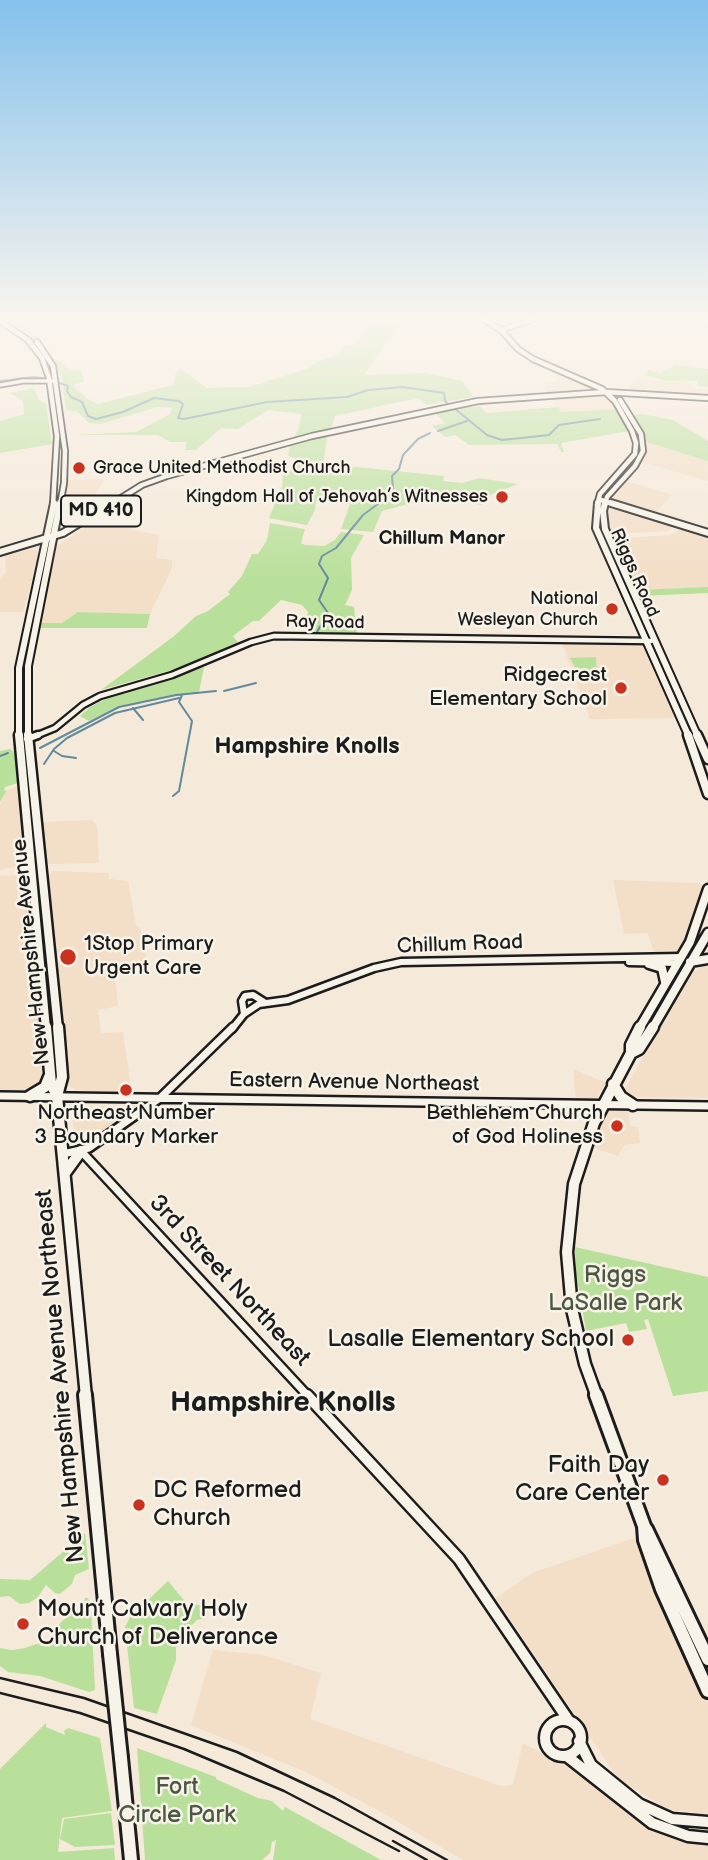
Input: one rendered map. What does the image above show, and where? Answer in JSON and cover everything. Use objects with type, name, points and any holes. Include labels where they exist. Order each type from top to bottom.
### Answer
[{"type":"main road","name":"New Hampshire Avenue","points":[[54,407],[58,456],[55,495],[28,666],[23,740],[60,1042],[57,1096]]},
{"type":"main road","name":"New Hampshire Avenue","points":[[56,1084],[50,1074],[19,668],[45,554],[57,521],[64,483],[65,447],[57,407]]},
{"type":"main road","name":"MD 410","points":[[50,540],[91,518],[142,485],[155,480],[312,436],[438,407]]},
{"type":"main road","name":"Riggs Road","points":[[621,407],[642,439],[641,457],[601,501],[596,528],[693,745],[708,794]]},
{"type":"main road","name":"MD 410","points":[[3,553],[50,540],[89,523],[155,480]]},
{"type":"main road","points":[[601,501],[653,517]]},
{"type":"main road","points":[[601,501],[708,533]]},
{"type":"main road","name":"Riggs Road","points":[[601,501],[610,542],[708,759]]},
{"type":"main road","points":[[603,511],[626,510]]},
{"type":"main road","points":[[57,521],[60,526],[68,527],[91,518]]},
{"type":"main road","points":[[3,553],[33,548],[45,554]]},
{"type":"main road","points":[[708,889],[698,925],[642,1023],[631,1045],[631,1053],[602,1105],[584,1150],[571,1197],[567,1252],[569,1293],[585,1364],[644,1527],[662,1589],[708,1691]]},
{"type":"main road","points":[[631,1053],[639,1049],[645,1040],[708,933]]},
{"type":"main road","name":"Chillum Road","points":[[695,958],[708,952]]},
{"type":"main road","name":"Chillum Road","points":[[679,960],[708,959]]},
{"type":"main road","points":[[649,964],[662,968],[666,974],[664,984]]},
{"type":"main road","points":[[30,1096],[45,1087],[50,1074]]},
{"type":"main road","points":[[613,1084],[621,1097],[633,1105]]},
{"type":"main road","name":"New Hampshire Avenue Northeast","points":[[57,1096],[131,1860]]},
{"type":"main road","points":[[65,1173],[81,1151]]},
{"type":"main road","points":[[644,1527],[653,1538],[708,1659]]},
{"type":"street","name":"Ray Road","points":[[23,740],[55,728],[83,705],[100,696],[181,672],[244,645],[274,636],[437,640],[655,640]]},
{"type":"street","name":"Chillum Road","points":[[620,960],[649,964],[679,960]]},
{"type":"street","name":"Chillum Road","points":[[81,1151],[160,1098],[229,1032],[251,1006],[288,1000],[374,968],[401,962],[679,960]]},
{"type":"street","name":"Eastern Avenue Northeast","points":[[0,1096],[708,1106]]},
{"type":"street","points":[[63,1154],[81,1151]]},
{"type":"street","name":"3rd Street Northeast","points":[[81,1151],[459,1559],[569,1721]]},
{"type":"street","points":[[555,1703],[552,1722],[547,1729],[548,1745],[558,1756],[568,1757],[584,1767],[652,1823],[688,1836],[708,1838]]},
{"type":"street","points":[[552,1722],[560,1718],[569,1721],[577,1730],[579,1741],[591,1766],[639,1804],[671,1819],[708,1822]]},
{"type":"street","points":[[568,1757],[576,1751],[579,1741]]},
{"type":"shaded area","points":[[558,407],[617,407],[618,409],[561,412]]},
{"type":"shaded area","points":[[645,442],[708,459],[708,481],[641,462]]},
{"type":"shaded area","points":[[105,479],[92,499],[105,504],[71,525],[59,524],[68,480]]},
{"type":"shaded area","points":[[623,480],[672,495],[654,515],[618,504],[611,499]]},
{"type":"shaded area","points":[[612,509],[675,525],[669,531],[611,534],[606,512]]},
{"type":"shaded area","points":[[109,511],[133,520],[131,530],[159,535],[156,558],[172,560],[172,568],[150,614],[78,612],[62,624],[40,623],[55,547]]},
{"type":"shaded area","points":[[684,528],[708,536],[708,587],[637,590],[612,539],[669,535]]},
{"type":"shaded area","points":[[31,549],[39,552],[23,612],[0,612],[0,580],[6,573],[5,555]]},
{"type":"shaded area","name":"Ridgecrest Elementary School","points":[[562,643],[643,645],[676,718],[590,719]]},
{"type":"shaded area","points":[[19,785],[25,864],[0,870],[0,804],[7,791]]},
{"type":"shaded area","points":[[92,820],[97,826],[99,863],[49,864],[45,861],[41,822]]},
{"type":"shaded area","points":[[53,871],[109,873],[109,879],[128,881],[136,925],[141,929],[146,956],[141,961],[114,968],[118,1006],[98,1010],[101,1033],[123,1032],[132,1094],[77,1090],[68,1086],[47,877]]},
{"type":"shaded area","points":[[26,874],[45,1082],[36,1090],[0,1090],[0,876]]},
{"type":"shaded area","points":[[613,880],[700,883],[704,888],[703,895],[693,929],[681,949],[674,954],[655,956],[648,933],[624,934]]},
{"type":"shaded area","points":[[708,962],[708,1098],[625,1097],[624,1091],[679,994],[694,971]]},
{"type":"shaded area","points":[[573,1069],[606,1083],[597,1098],[576,1100]]},
{"type":"shaded area","points":[[136,1105],[87,1143],[75,1140],[72,1113],[75,1107]]},
{"type":"shaded area","points":[[608,1109],[628,1109],[630,1126],[638,1127],[640,1143],[624,1145],[618,1156],[591,1147]]},
{"type":"shaded area","points":[[637,1537],[708,1700],[708,1814],[669,1810],[625,1783],[613,1771],[496,1598],[532,1573]]},
{"type":"shaded area","points":[[213,1650],[263,1655],[321,1673],[310,1719],[501,1786],[513,1785],[523,1743],[575,1770],[628,1813],[652,1828],[693,1844],[708,1844],[708,1860],[463,1860],[306,1772],[191,1725]]},
{"type":"green space","points":[[23,407],[46,407],[52,444],[0,453],[0,421],[24,414]]},
{"type":"green space","points":[[66,407],[377,407],[335,416],[331,429],[294,437],[299,428],[301,414],[268,410],[238,429],[221,428],[196,450],[185,450],[187,442],[170,442],[158,435],[73,435],[136,432],[170,414],[172,408],[157,407],[101,424],[89,423],[78,412]]},
{"type":"green space","points":[[475,407],[481,407],[486,413],[558,407],[561,412],[618,409],[629,431],[561,443],[564,452],[561,452],[557,444],[469,445],[455,435],[445,437],[432,426],[445,423],[435,413]]},
{"type":"green space","points":[[643,414],[673,420],[708,441],[708,461],[646,442],[633,415]]},
{"type":"green space","points":[[328,433],[322,471],[357,467],[444,476],[443,481],[462,483],[479,478],[518,484],[490,495],[483,505],[430,498],[382,511],[373,532],[341,529],[350,504],[316,501],[315,510],[307,525],[269,518],[282,487],[283,475],[290,472],[295,458],[288,456],[291,442]]},
{"type":"green space","points":[[270,523],[305,529],[301,543],[305,545],[324,546],[335,540],[341,532],[364,535],[351,558],[352,590],[345,605],[354,607],[357,635],[308,633],[305,625],[308,612],[302,605],[281,600],[259,621],[253,621],[233,636],[239,644],[175,669],[101,690],[173,637],[196,616],[208,611],[230,594],[228,592],[242,576],[252,554],[258,554],[267,540]]},
{"type":"green space","points":[[708,587],[708,593],[638,596],[637,590]]},
{"type":"green space","points":[[78,612],[150,614],[147,628],[38,628],[40,623],[62,623]]},
{"type":"green space","points":[[596,657],[597,682],[583,682],[570,658]]},
{"type":"green space","points":[[204,667],[199,692],[119,706],[89,721],[80,716],[90,707],[115,694]]},
{"type":"green space","points":[[10,749],[16,759],[18,783],[5,787],[4,791],[7,790],[0,802],[0,751]]},
{"type":"green space","name":"Riggs LaSalle Park","points":[[575,1247],[708,1277],[708,1391],[673,1396],[648,1319],[644,1320],[647,1329],[629,1332],[626,1323],[586,1331],[576,1272]]},
{"type":"green space","points":[[85,1533],[89,1569],[75,1575],[72,1584],[60,1594],[46,1585],[38,1597],[29,1603],[20,1604],[9,1596],[0,1597],[0,1579],[30,1580]]},
{"type":"green space","points":[[168,1581],[187,1604],[201,1605],[208,1610],[206,1618],[197,1620],[190,1627],[190,1637],[176,1647],[176,1660],[157,1714],[134,1708],[125,1627],[130,1617]]},
{"type":"green space","points":[[85,1598],[88,1598],[91,1608],[95,1690],[89,1692],[40,1676],[8,1672],[0,1666],[0,1648],[25,1648],[54,1638],[60,1623],[84,1603]]},
{"type":"green space","points":[[46,1723],[46,1727],[65,1735],[64,1731],[68,1728],[100,1738],[112,1811],[62,1818],[58,1852],[114,1848],[115,1860],[0,1860],[0,1769]]},
{"type":"green space","name":"Fort Circle Park","points":[[137,1748],[216,1777],[258,1798],[272,1801],[283,1811],[285,1807],[381,1860],[273,1860],[276,1840],[272,1842],[270,1853],[262,1860],[145,1860]]},
{"type":"green space","points":[[111,1813],[115,1845],[75,1847],[60,1839],[64,1819]]},
{"type":"waterway","points":[[84,407],[88,416],[96,419],[135,407]]},
{"type":"waterway","points":[[182,407],[178,418],[184,419],[244,407]]},
{"type":"waterway","points":[[454,408],[487,435],[502,440],[549,435],[559,425],[600,419]]},
{"type":"waterway","points":[[438,431],[467,421]]},
{"type":"waterway","points":[[317,632],[328,613],[319,600],[328,578],[319,564],[322,556],[336,548],[363,515],[390,495],[393,489],[392,476],[399,469],[403,455],[418,439],[430,433]]},
{"type":"waterway","points":[[224,691],[256,683]]},
{"type":"waterway","points":[[40,748],[119,707],[176,695],[216,691]]},
{"type":"waterway","points":[[173,796],[179,791],[192,721],[179,702],[182,695]]},
{"type":"waterway","points":[[134,709],[179,698]]},
{"type":"waterway","points":[[44,764],[54,749],[67,738],[115,713],[134,709]]},
{"type":"waterway","points":[[134,709],[143,720]]},
{"type":"waterway","points":[[54,751],[62,756],[76,758]]},
{"type":"waterway","points":[[0,756],[8,753]]},
{"type":"railway","points":[[0,1678],[84,1698],[237,1752],[335,1798],[447,1860]]},
{"type":"railway","points":[[0,1693],[80,1713],[184,1749],[284,1791],[399,1851]]},
{"type":"railway","points":[[393,1841],[427,1860]]},
{"type":"place","name":"Grace United Methodist Church","points":[[79,468]]},
{"type":"place","name":"Kingdom Hall of Jehovah’s Witnesses","points":[[502,497]]},
{"type":"place","name":"National Wesleyan Church","points":[[612,609]]},
{"type":"place","name":"Ridgecrest Elementary School","points":[[621,688]]},
{"type":"place","name":"1Stop Primary Urgent Care","points":[[68,957]]},
{"type":"place","name":"Northeast Number 3 Boundary Marker","points":[[126,1090]]},
{"type":"place","name":"Bethlehem Church of God Holiness","points":[[617,1126]]},
{"type":"place","name":"Lasalle Elementary School","points":[[628,1340]]},
{"type":"place","name":"Faith Day Care Center","points":[[663,1480]]},
{"type":"place","name":"DC Reformed Church","points":[[139,1505]]},
{"type":"place","name":"Mount Calvary Holy Church of Deliverance","points":[[23,1624]]},
{"type":"district","name":"Chillum Manor","points":[[442,539]]},
{"type":"district","name":"Hampshire Knolls","points":[[307,747]]},
{"type":"district","name":"Hampshire Knolls","points":[[283,1404]]}]
